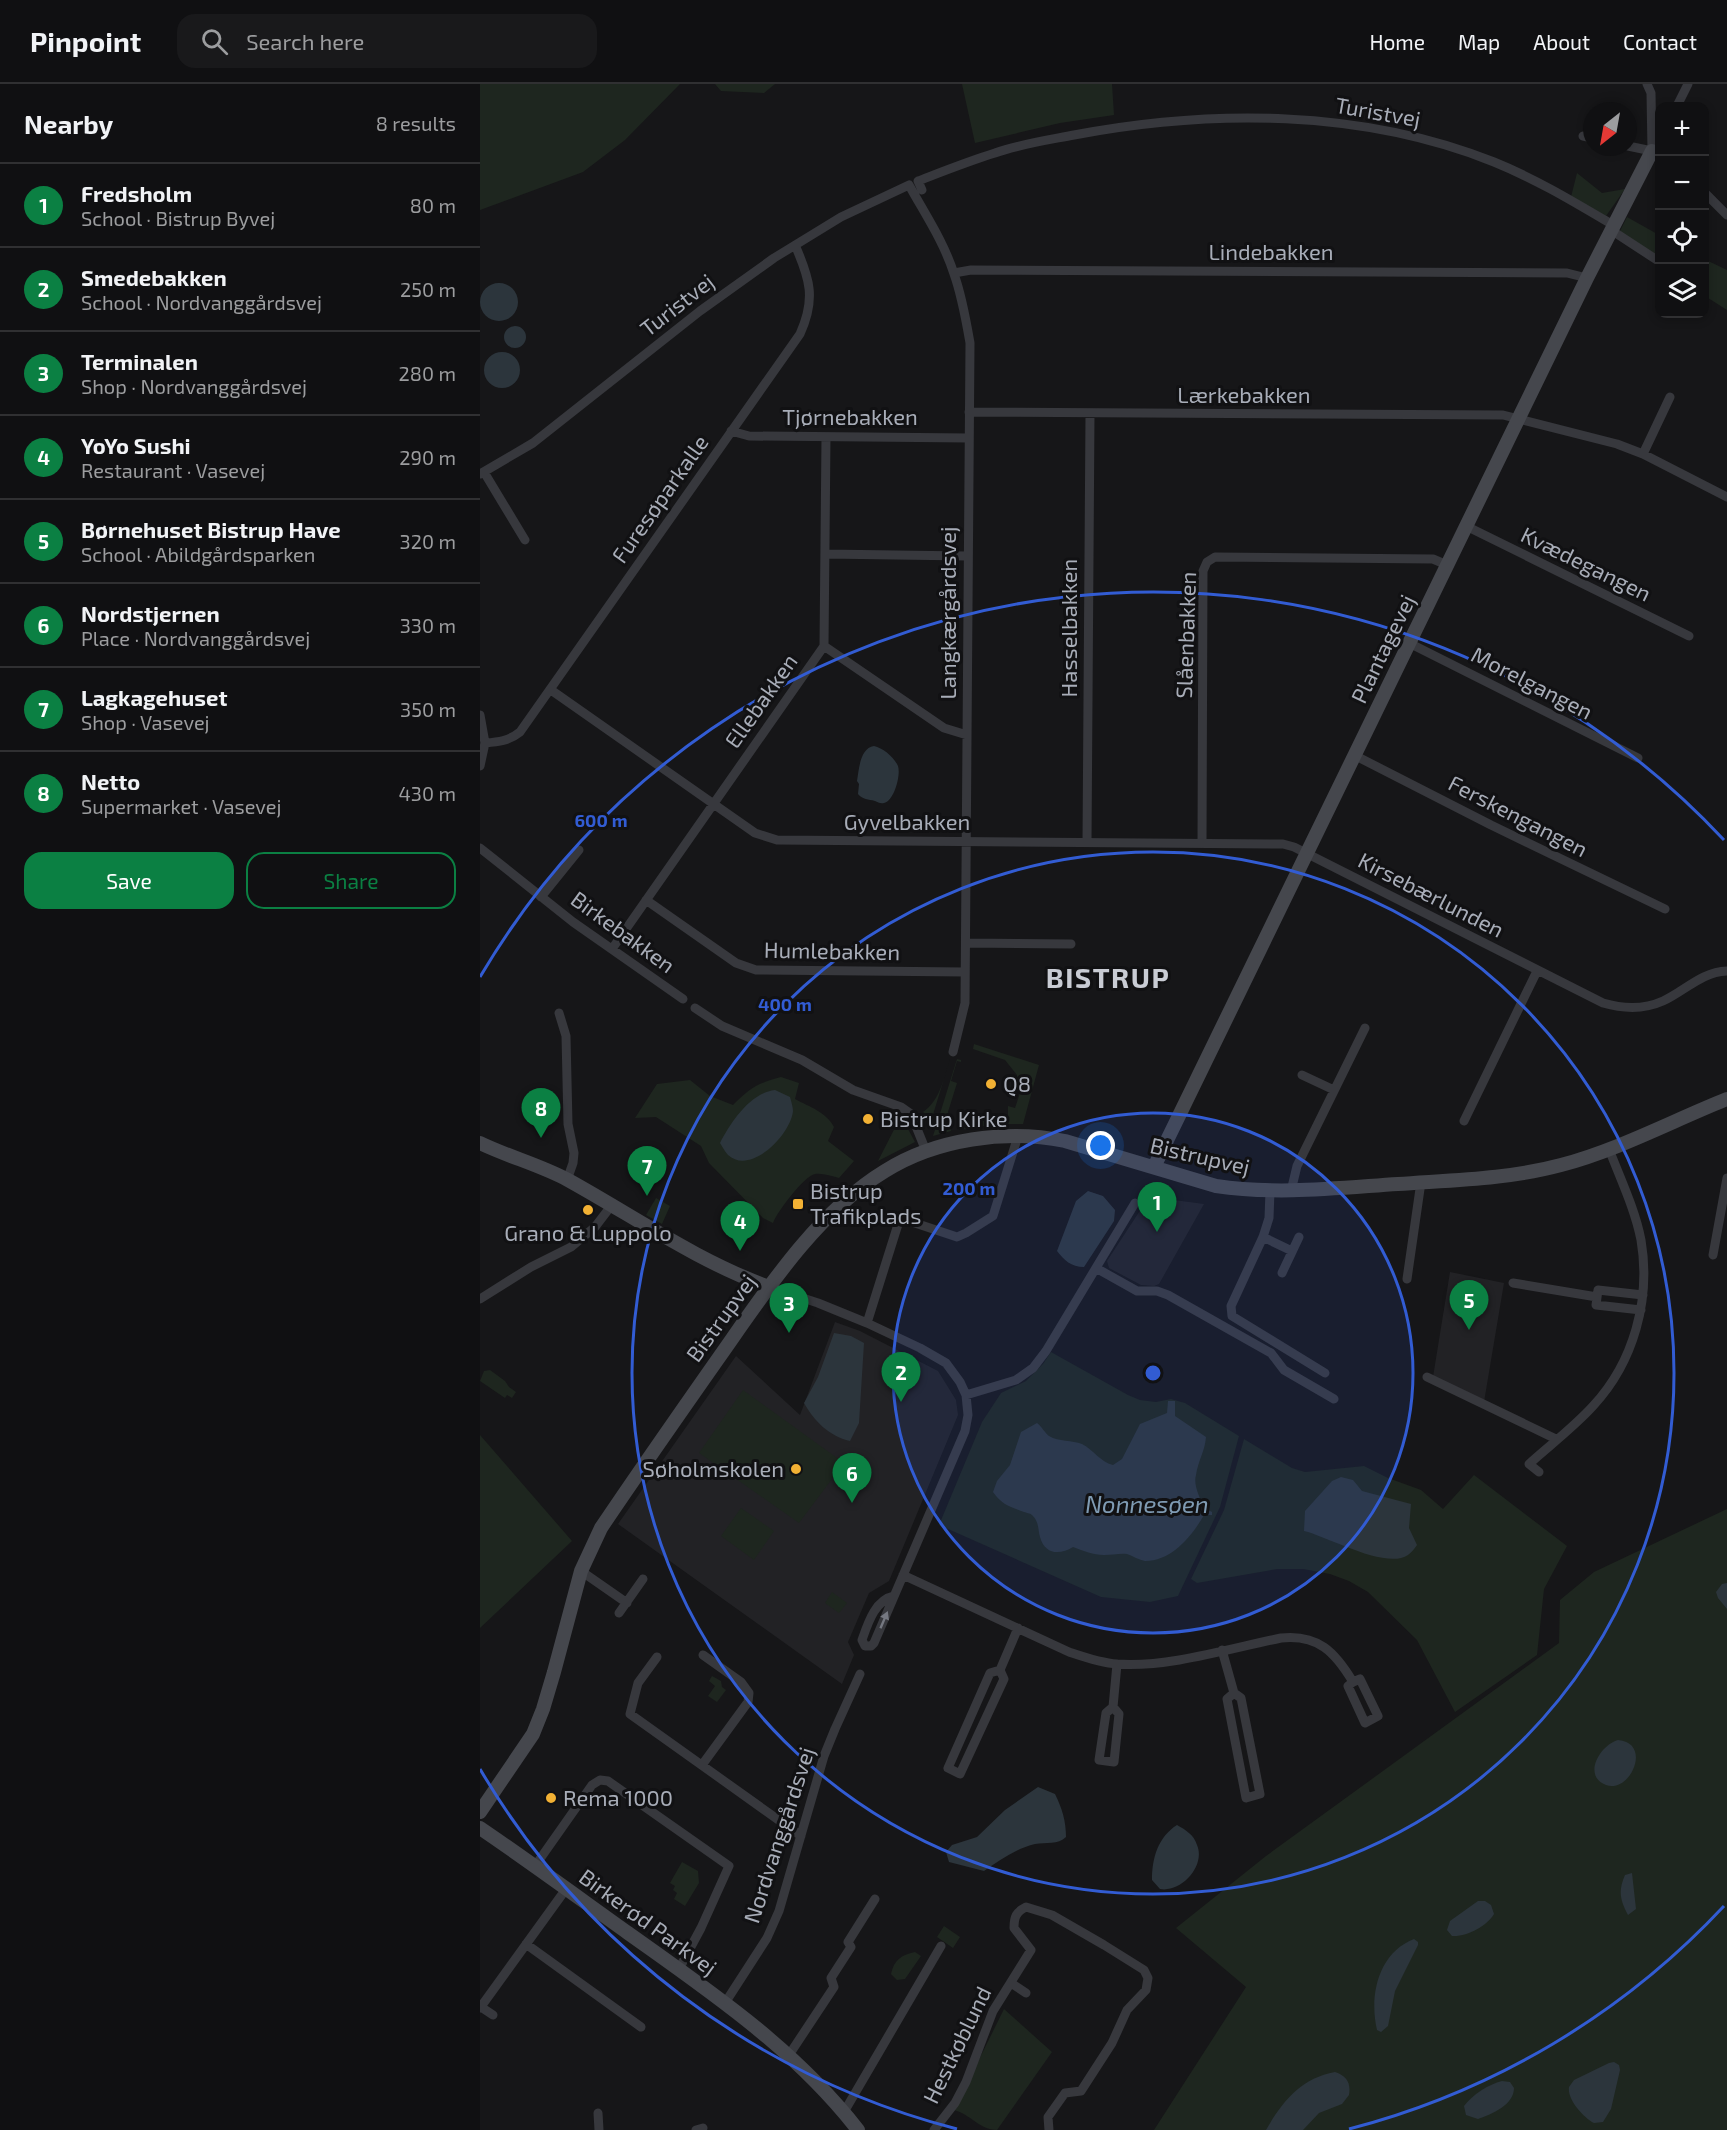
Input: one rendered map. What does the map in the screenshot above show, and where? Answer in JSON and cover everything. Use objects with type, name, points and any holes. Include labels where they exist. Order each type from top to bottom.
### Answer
[{"type":"street","name":"Plantagevej","points":[[1647,84],[1651,93],[1655,126]]},
{"type":"street","points":[[1679,102],[1688,84]]},
{"type":"street","name":"Turistvej","points":[[922,190],[918,181],[996,152],[1103,130],[1220,118],[1324,122],[1397,133],[1445,145],[1493,162],[1536,181],[1612,228],[1655,259]]},
{"type":"street","points":[[1637,148],[1655,153]]},
{"type":"street","name":"Plantagevej","points":[[1154,1167],[1587,278],[1612,228],[1655,155]]},
{"type":"street","name":"Turistvej","points":[[482,473],[533,443],[700,311],[774,258],[841,217],[909,185]]},
{"type":"street","name":"Langkærgårdsvej","points":[[909,185],[939,239],[954,273],[970,343],[965,1003],[953,1052]]},
{"type":"street","points":[[1709,197],[1727,215]]},
{"type":"street","name":"Furesøparkalle","points":[[484,743],[504,741],[520,732],[800,334],[808,318],[811,298],[808,274],[795,245]]},
{"type":"street","name":"Lindebakken","points":[[954,273],[994,270],[1567,273],[1587,278]]},
{"type":"street","points":[[1643,454],[1670,397]]},
{"type":"street","name":"Lærkebakken","points":[[969,412],[1503,415],[1584,435],[1643,454],[1727,497]]},
{"type":"street","name":"Hasselbakken","points":[[1087,842],[1090,414]]},
{"type":"street","name":"Tjørnebakken","points":[[731,431],[749,436],[969,438]]},
{"type":"street","name":"Ellebakken","points":[[612,950],[824,646],[826,437]]},
{"type":"street","points":[[482,473],[525,540]]},
{"type":"street","name":"Kvædegangen","points":[[1466,526],[1689,636]]},
{"type":"street","points":[[825,554],[967,556]]},
{"type":"street","name":"Slåenbakken","points":[[1202,843],[1203,571],[1207,562],[1215,557],[1433,559],[1447,565]]},
{"type":"street","name":"Morelgangen","points":[[1409,643],[1638,758]]},
{"type":"street","points":[[824,646],[944,728],[967,735]]},
{"type":"street","name":"Gyvelbakken","points":[[551,690],[755,833],[777,840],[1283,844],[1306,854]]},
{"type":"street","points":[[480,716],[484,743],[480,766]]},
{"type":"street","name":"Ferskengangen","points":[[1354,755],[1491,825],[1665,909]]},
{"type":"street","name":"Birkebakken","points":[[480,849],[612,950],[683,999]]},
{"type":"street","name":"Birkebakken","points":[[541,897],[579,850]]},
{"type":"street","name":"Kirsebærlunden","points":[[1306,854],[1603,1003],[1634,1009],[1664,1001],[1702,977],[1727,971]]},
{"type":"street","name":"Humlebakken","points":[[646,900],[736,963],[756,970],[965,972]]},
{"type":"street","points":[[966,943],[1071,944]]},
{"type":"street","points":[[1464,1121],[1537,971]]},
{"type":"street","points":[[695,1008],[722,1026],[802,1060],[853,1090],[901,1107],[911,1114],[926,1151]]},
{"type":"street","points":[[559,1013],[566,1036],[568,1124],[574,1153],[567,1180]]},
{"type":"street","points":[[1291,1191],[1297,1166],[1365,1029]]},
{"type":"street","points":[[1302,1075],[1334,1090]]},
{"type":"street","name":"Bistrupvej","points":[[480,1812],[535,1729],[554,1672],[581,1571],[607,1518],[769,1287],[827,1218],[885,1171],[926,1151],[972,1140],[1018,1136],[1048,1137],[1065,1141],[1216,1186],[1291,1191],[1421,1182],[1526,1173],[1561,1165],[1609,1149],[1727,1099]]},
{"type":"street","points":[[480,1134],[518,1152],[532,1163]]},
{"type":"street","points":[[867,1323],[900,1218],[957,1237],[993,1216],[1018,1136]]},
{"type":"street","points":[[480,1143],[532,1163],[567,1180],[718,1266],[867,1323],[946,1363],[960,1382],[966,1395],[968,1415],[965,1431],[874,1643],[866,1646],[862,1640],[878,1604],[887,1597],[894,1596]]},
{"type":"street","points":[[1539,1472],[1529,1464],[1593,1407],[1613,1382],[1627,1354],[1641,1310],[1643,1264],[1640,1239],[1609,1149]]},
{"type":"street","points":[[1713,1255],[1727,1178]]},
{"type":"street","points":[[1407,1279],[1421,1182]]},
{"type":"street","points":[[1270,1191],[1269,1218],[1263,1237],[1230,1306],[1232,1316],[1325,1374]]},
{"type":"street","points":[[966,1395],[1016,1380],[1034,1368],[1135,1203]]},
{"type":"street","points":[[480,1299],[531,1267],[571,1247],[595,1227],[611,1206]]},
{"type":"street","points":[[1263,1237],[1292,1251]]},
{"type":"street","points":[[1282,1273],[1299,1237]]},
{"type":"street","points":[[1096,1268],[1137,1291],[1157,1291],[1168,1295],[1271,1353],[1284,1370],[1334,1399]]},
{"type":"street","points":[[1514,1283],[1597,1297]]},
{"type":"street","points":[[1641,1310],[1596,1305],[1597,1297],[1598,1290],[1643,1295]]},
{"type":"street","points":[[1426,1377],[1556,1439]]},
{"type":"street","points":[[581,1571],[627,1603]]},
{"type":"street","points":[[903,1575],[1069,1652],[1091,1659],[1117,1664],[1154,1664],[1295,1637],[1310,1640],[1326,1648],[1341,1661],[1353,1682]]},
{"type":"street","points":[[620,1613],[643,1579]]},
{"type":"street","points":[[1000,1670],[990,1673],[948,1768],[960,1774],[1004,1678],[1000,1670],[1018,1628]]},
{"type":"street","points":[[1222,1650],[1234,1693],[1241,1698],[1260,1794],[1253,1797],[1246,1798],[1229,1710],[1227,1699],[1234,1693]]},
{"type":"street","points":[[702,1765],[748,1702],[749,1693],[741,1682],[703,1656]]},
{"type":"street","points":[[657,1657],[638,1683],[630,1714],[801,1836]]},
{"type":"street","points":[[1113,1707],[1119,1714],[1114,1762],[1099,1760],[1106,1713],[1113,1707],[1117,1664]]},
{"type":"street","name":"Nordvanggårdsvej","points":[[725,2003],[767,1938],[779,1911],[824,1756],[860,1674]]},
{"type":"street","points":[[534,1866],[592,1785],[600,1780],[608,1781],[729,1866],[701,1928],[679,1969]]},
{"type":"street","name":"Birkerød Parkvej","points":[[480,1828],[725,2003],[789,2055],[844,2112],[858,2130]]},
{"type":"street","points":[[493,2015],[481,2007],[566,1889]]},
{"type":"street","points":[[789,2055],[834,1987],[831,1978],[851,1947],[848,1942],[875,1899]]},
{"type":"street","name":"Hestkøblund","points":[[938,2128],[966,2082],[993,2011],[1031,1950],[1014,1928],[1014,1917],[1026,1907],[1052,1915],[1104,1945],[1144,1970],[1148,1978],[1146,1990],[1127,2010],[1112,2043],[1081,2091],[1065,2093],[1048,2117],[1049,2130]]},
{"type":"street","points":[[526,1944],[641,2027]]},
{"type":"street","points":[[844,2112],[941,1946]]},
{"type":"street","name":"Hestkøblund","points":[[1011,1983],[1026,1993]]},
{"type":"street","points":[[598,2113],[599,2130]]},
{"type":"shaded area","points":[[480,84],[680,84],[625,140],[583,172],[480,210]]},
{"type":"shaded area","points":[[715,84],[775,84],[764,93],[721,91]]},
{"type":"shaded area","points":[[962,84],[1112,84],[1114,115],[1060,123],[975,143]]},
{"type":"shaded area","points":[[1577,173],[1602,193],[1625,189],[1606,216],[1571,197]]},
{"type":"shaded area","points":[[1627,217],[1655,233],[1655,256],[1619,233]]},
{"type":"shaded area","points":[[1709,261],[1727,270],[1727,310],[1709,299]]},
{"type":"shaded area","points":[[974,1044],[1039,1065],[1023,1124],[1008,1124],[1008,1106],[1015,1108],[1020,1093],[1017,1091],[1020,1083],[1017,1082],[1017,1075],[1005,1060],[973,1049]]},
{"type":"shaded area","points":[[957,1059],[961,1062],[957,1061],[951,1081],[957,1083],[948,1112],[951,1131],[933,1136]]},
{"type":"shaded area","points":[[945,1075],[932,1118],[923,1112],[934,1102]]},
{"type":"shaded area","points":[[781,1077],[799,1083],[795,1099],[827,1117],[834,1127],[828,1141],[854,1161],[839,1178],[821,1174],[810,1176],[791,1195],[773,1223],[763,1218],[709,1163],[701,1146],[656,1117],[635,1118],[657,1084],[690,1080],[710,1096],[733,1105],[755,1087]]},
{"type":"shaded area","points":[[901,1116],[915,1142],[878,1161]]},
{"type":"shaded area","points":[[991,1119],[998,1124],[958,1130],[959,1126],[964,1123]]},
{"type":"shaded area","points":[[656,1198],[670,1206],[662,1224],[646,1215]]},
{"type":"shaded area","points":[[1159,1198],[1204,1204],[1159,1284],[1141,1285],[1109,1268],[1107,1261],[1145,1203]]},
{"type":"shaded area","points":[[1450,1272],[1504,1283],[1484,1402],[1433,1377]]},
{"type":"shaded area","name":"Søholmskolen","points":[[835,1322],[860,1331],[938,1371],[956,1400],[958,1415],[889,1581],[869,1593],[848,1642],[854,1655],[842,1684],[618,1524],[736,1356],[800,1415]]},
{"type":"shaded area","points":[[1051,1352],[1140,1400],[1156,1402],[1171,1399],[1185,1403],[1239,1436],[1220,1507],[1178,1596],[1150,1602],[1101,1597],[939,1525],[982,1422],[1001,1393],[1026,1381]]},
{"type":"shaded area","points":[[490,1370],[516,1392],[512,1398],[507,1395],[505,1398],[480,1381],[484,1371]]},
{"type":"shaded area","points":[[743,1390],[844,1463],[799,1523],[699,1453]]},
{"type":"shaded area","points":[[480,1435],[572,1541],[480,1628]]},
{"type":"shaded area","points":[[1244,1439],[1292,1468],[1305,1472],[1364,1466],[1421,1490],[1443,1509],[1474,1475],[1567,1546],[1544,1589],[1537,1655],[1455,1712],[1417,1640],[1368,1592],[1349,1581],[1330,1574],[1303,1569],[1277,1569],[1197,1583],[1191,1579],[1224,1510]]},
{"type":"shaded area","points":[[741,1508],[774,1531],[754,1560],[721,1536]]},
{"type":"shaded area","points":[[1727,1509],[1727,2130],[1154,2130],[1246,1987],[1176,1928],[1266,1856],[1559,1643],[1560,1600],[1594,1572]]},
{"type":"shaded area","points":[[832,1592],[847,1603],[839,1613],[825,1603]]},
{"type":"shaded area","points":[[712,1676],[721,1681],[722,1687],[726,1690],[717,1702],[708,1696],[715,1686],[709,1681]]},
{"type":"shaded area","points":[[682,1862],[698,1871],[699,1883],[685,1906],[674,1899],[677,1893],[673,1890],[675,1886],[670,1883]]},
{"type":"shaded area","points":[[944,1926],[960,1937],[953,1948],[937,1937]]},
{"type":"shaded area","points":[[915,1952],[921,1956],[905,1979],[897,1980],[891,1974],[894,1965],[902,1957]]},
{"type":"shaded area","points":[[1004,2009],[1052,2052],[997,2130],[980,2125],[954,2110]]},
{"type":"water","points":[[499,283],[513,288],[518,302],[513,316],[499,321],[485,316],[480,302],[485,288]]},
{"type":"water","points":[[515,326],[523,329],[526,337],[523,345],[515,348],[507,345],[504,337],[507,329]]},
{"type":"water","points":[[502,352],[515,357],[520,370],[515,383],[502,388],[489,383],[484,370],[489,357]]},
{"type":"water","points":[[874,746],[891,756],[899,770],[894,793],[888,801],[883,803],[858,794],[857,781],[861,760],[866,751]]},
{"type":"water","points":[[775,1090],[790,1097],[793,1111],[791,1120],[778,1141],[768,1150],[748,1160],[737,1160],[728,1155],[720,1143],[730,1126],[742,1110],[757,1097]]},
{"type":"water","points":[[1088,1191],[1103,1196],[1115,1210],[1114,1221],[1084,1267],[1079,1267],[1068,1262],[1057,1251],[1076,1201]]},
{"type":"water","points":[[834,1333],[851,1336],[864,1343],[859,1423],[850,1441],[842,1439],[823,1427],[804,1403],[818,1377]]},
{"type":"water","name":"Nonnesøen","points":[[1168,1401],[1175,1401],[1175,1416],[1206,1437],[1195,1483],[1204,1508],[1212,1512],[1212,1515],[1204,1515],[1187,1539],[1164,1557],[1145,1561],[1127,1554],[1100,1555],[1073,1547],[1054,1552],[1042,1543],[1037,1523],[1032,1515],[1006,1505],[993,1492],[997,1481],[1010,1465],[1021,1432],[1037,1423],[1049,1436],[1082,1444],[1113,1465],[1122,1459],[1140,1424],[1167,1413]]},
{"type":"water","points":[[1341,1477],[1353,1480],[1362,1491],[1411,1504],[1409,1528],[1417,1545],[1409,1554],[1398,1559],[1372,1556],[1304,1531],[1305,1511],[1332,1481]]},
{"type":"water","points":[[1727,1583],[1727,1609],[1716,1592],[1722,1584]]},
{"type":"water","points":[[1618,1740],[1629,1743],[1634,1750],[1636,1758],[1634,1767],[1630,1776],[1623,1782],[1615,1786],[1606,1785],[1595,1775],[1596,1761],[1605,1748]]},
{"type":"water","points":[[1038,1787],[1055,1794],[1060,1804],[1066,1837],[1063,1840],[1022,1848],[984,1871],[949,1862],[946,1852],[952,1845],[977,1837],[1005,1810]]},
{"type":"water","points":[[1177,1825],[1194,1838],[1199,1853],[1198,1861],[1190,1876],[1183,1882],[1176,1887],[1160,1889],[1152,1880],[1155,1856],[1165,1836]]},
{"type":"water","points":[[1632,1873],[1636,1909],[1628,1915],[1623,1905],[1621,1886],[1625,1875]]},
{"type":"water","points":[[1478,1901],[1485,1901],[1491,1905],[1494,1914],[1482,1926],[1470,1933],[1452,1936],[1447,1930],[1450,1921]]},
{"type":"water","points":[[1414,1939],[1418,1945],[1395,1991],[1388,2026],[1381,2032],[1377,2030],[1374,2003],[1379,1977],[1392,1954]]},
{"type":"water","points":[[1614,2062],[1619,2065],[1620,2070],[1611,2109],[1603,2122],[1594,2123],[1577,2107],[1569,2092],[1569,2087],[1574,2080]]},
{"type":"water","points":[[1335,2072],[1343,2076],[1349,2084],[1349,2095],[1342,2104],[1319,2113],[1303,2130],[1266,2130],[1286,2101],[1302,2086],[1323,2075]]},
{"type":"water","points":[[1502,2081],[1510,2082],[1514,2088],[1506,2104],[1478,2119],[1466,2115],[1464,2106],[1471,2098],[1486,2087]]},
{"type":"place","name":"Q8","points":[[991,1084]]},
{"type":"place","name":"Bistrup Kirke","points":[[868,1119]]},
{"type":"place","name":"Netto","points":[[541,1138]]},
{"type":"place","name":"Lagkagehuset","points":[[647,1196]]},
{"type":"place","name":"Bistrup Trafikplads","points":[[798,1204]]},
{"type":"place","name":"Grano & Luppolo","points":[[588,1210]]},
{"type":"place","name":"Fredsholm","points":[[1157,1232]]},
{"type":"place","name":"YoYo Sushi","points":[[740,1251]]},
{"type":"place","name":"Børnehuset Bistrup Have","points":[[1469,1330]]},
{"type":"place","name":"Terminalen","points":[[789,1333]]},
{"type":"place","name":"Smedebakken","points":[[901,1402]]},
{"type":"place","name":"Søholmskolen","points":[[796,1469]]},
{"type":"place","name":"Nordstjernen","points":[[852,1503]]},
{"type":"place","name":"Rema 1000","points":[[551,1798]]},
{"type":"district","name":"BISTRUP","points":[[1108,978]]}]
